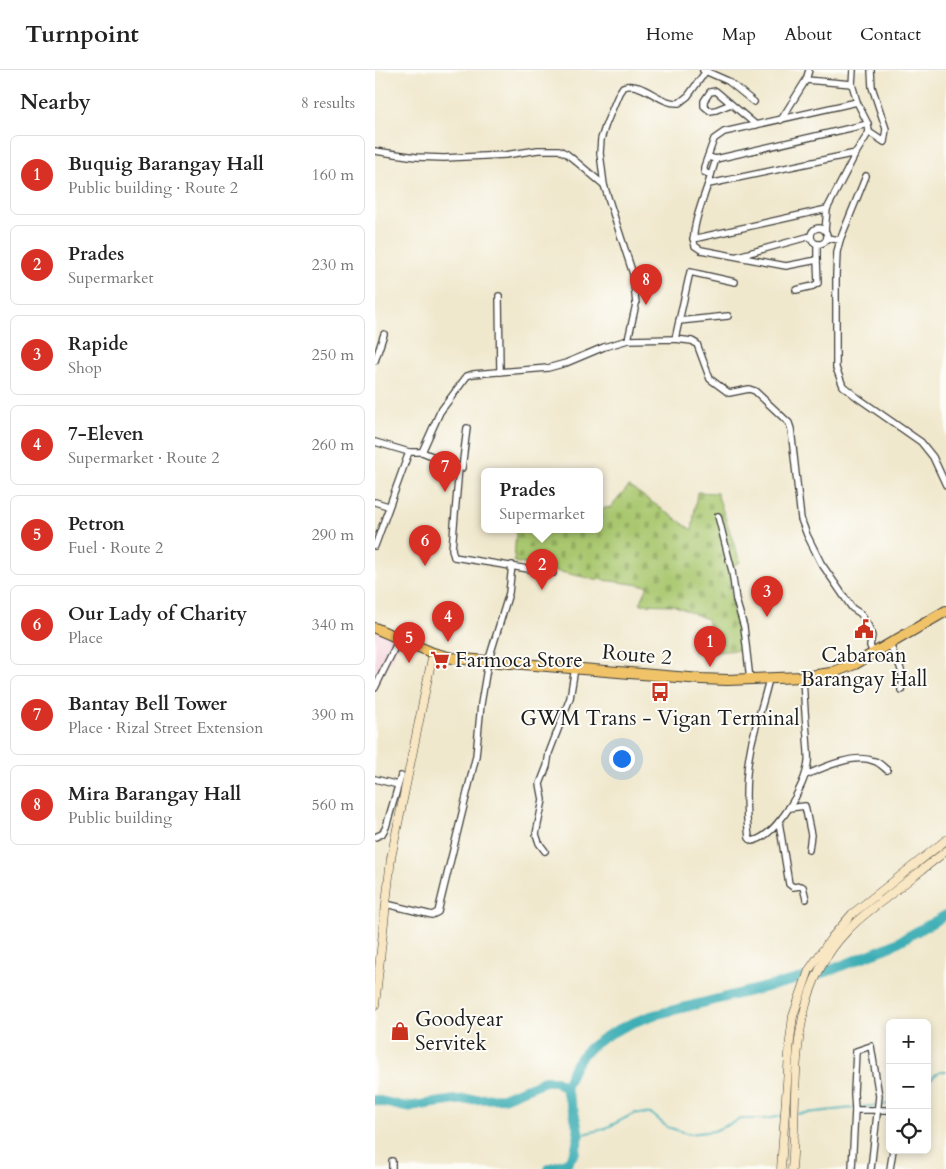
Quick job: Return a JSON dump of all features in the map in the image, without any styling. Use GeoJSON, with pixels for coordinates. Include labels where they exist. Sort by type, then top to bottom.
{"type":"FeatureCollection","features":[{"type":"Feature","properties":{"kind":"highway","name":"Route 2"},"geometry":{"type":"LineString","coordinates":[[375,628],[433,653],[452,658],[701,679],[750,680],[803,677],[842,670],[874,654],[946,611]]}},
{"type":"Feature","properties":{"kind":"main road"},"geometry":{"type":"LineString","coordinates":[[375,1005],[395,831],[433,653]]}},
{"type":"Feature","properties":{"kind":"main road"},"geometry":{"type":"LineString","coordinates":[[781,1169],[793,1016],[809,970],[832,937],[852,914],[946,840]]}},
{"type":"Feature","properties":{"kind":"main road"},"geometry":{"type":"LineString","coordinates":[[792,1169],[801,1019],[819,969],[847,930],[946,851]]}},
{"type":"Feature","properties":{"kind":"street"},"geometry":{"type":"LineString","coordinates":[[781,120],[806,80],[809,70]]}},
{"type":"Feature","properties":{"kind":"street"},"geometry":{"type":"LineString","coordinates":[[840,240],[826,234],[818,228],[814,230],[811,236],[813,242],[817,244],[823,243],[826,234],[827,209],[869,132],[868,124],[857,102],[852,84],[853,70]]}},
{"type":"Feature","properties":{"kind":"street"},"geometry":{"type":"LineString","coordinates":[[869,132],[884,142],[886,129],[872,87],[871,70]]}},
{"type":"Feature","properties":{"kind":"street"},"geometry":{"type":"LineString","coordinates":[[628,340],[636,304],[633,274],[605,185],[600,145],[606,124],[621,89],[630,85],[669,102],[679,103],[689,96],[705,71],[728,81],[753,102]]}},
{"type":"Feature","properties":{"kind":"street"},"geometry":{"type":"LineString","coordinates":[[806,80],[852,84]]}},
{"type":"Feature","properties":{"kind":"street"},"geometry":{"type":"LineString","coordinates":[[731,104],[716,110],[710,110],[704,106],[704,101],[710,92],[714,91],[731,104],[756,125]]}},
{"type":"Feature","properties":{"kind":"street"},"geometry":{"type":"LineString","coordinates":[[711,175],[704,172],[714,139],[719,134],[857,102]]}},
{"type":"Feature","properties":{"kind":"street"},"geometry":{"type":"LineString","coordinates":[[708,157],[716,159],[868,124]]}},
{"type":"Feature","properties":{"kind":"street"},"geometry":{"type":"LineString","coordinates":[[375,151],[415,157],[444,158],[559,150],[567,154],[605,185]]}},
{"type":"Feature","properties":{"kind":"street"},"geometry":{"type":"LineString","coordinates":[[709,184],[856,153]]}},
{"type":"Feature","properties":{"kind":"street"},"geometry":{"type":"LineString","coordinates":[[716,159],[693,239],[695,246],[697,248],[786,266],[817,260]]}},
{"type":"Feature","properties":{"kind":"street"},"geometry":{"type":"LineString","coordinates":[[866,176],[837,252],[836,368],[843,386],[921,442],[933,457],[946,484]]}},
{"type":"Feature","properties":{"kind":"street"},"geometry":{"type":"LineString","coordinates":[[693,239],[827,209]]}},
{"type":"Feature","properties":{"kind":"street"},"geometry":{"type":"LineString","coordinates":[[736,256],[811,236]]}},
{"type":"Feature","properties":{"kind":"street"},"geometry":{"type":"LineString","coordinates":[[796,290],[818,283],[817,244]]}},
{"type":"Feature","properties":{"kind":"street"},"geometry":{"type":"LineString","coordinates":[[675,339],[690,272],[735,282]]}},
{"type":"Feature","properties":{"kind":"street"},"geometry":{"type":"LineString","coordinates":[[499,296],[500,372]]}},
{"type":"Feature","properties":{"kind":"street"},"geometry":{"type":"LineString","coordinates":[[679,322],[728,316]]}},
{"type":"Feature","properties":{"kind":"street"},"geometry":{"type":"LineString","coordinates":[[375,361],[384,334]]}},
{"type":"Feature","properties":{"kind":"street"},"geometry":{"type":"LineString","coordinates":[[422,452],[440,412],[467,376],[548,368],[628,340],[675,339],[695,342],[710,379],[726,392],[733,394],[753,389],[789,423],[801,519],[807,535],[826,570],[852,608],[861,614],[869,627],[872,636],[870,646],[874,654]]}},
{"type":"Feature","properties":{"kind":"street"},"geometry":{"type":"LineString","coordinates":[[467,428],[463,467],[460,468],[452,549],[454,557],[553,572]]}},
{"type":"Feature","properties":{"kind":"street"},"geometry":{"type":"LineString","coordinates":[[375,442],[409,452],[422,452],[460,468]]}},
{"type":"Feature","properties":{"kind":"street"},"geometry":{"type":"LineString","coordinates":[[375,546],[409,452]]}},
{"type":"Feature","properties":{"kind":"street"},"geometry":{"type":"LineString","coordinates":[[375,502],[388,506]]}},
{"type":"Feature","properties":{"kind":"street"},"geometry":{"type":"LineString","coordinates":[[718,516],[732,571],[736,600],[744,627],[750,680]]}},
{"type":"Feature","properties":{"kind":"street"},"geometry":{"type":"LineString","coordinates":[[387,904],[432,915],[438,912],[476,756],[481,704],[488,662],[509,593],[513,565]]}},
{"type":"Feature","properties":{"kind":"street"},"geometry":{"type":"LineString","coordinates":[[375,688],[399,639]]}},
{"type":"Feature","properties":{"kind":"street"},"geometry":{"type":"LineString","coordinates":[[889,645],[902,672],[901,690]]}},
{"type":"Feature","properties":{"kind":"street"},"geometry":{"type":"LineString","coordinates":[[545,851],[539,843],[536,834],[543,800],[540,784],[569,698],[575,668]]}},
{"type":"Feature","properties":{"kind":"street"},"geometry":{"type":"LineString","coordinates":[[769,679],[751,746],[748,768],[747,821],[749,838],[752,841],[757,840],[779,822],[789,808],[806,775],[809,760],[803,677]]}},
{"type":"Feature","properties":{"kind":"street"},"geometry":{"type":"LineString","coordinates":[[806,775],[846,760],[867,759],[876,761],[887,770]]}},
{"type":"Feature","properties":{"kind":"street"},"geometry":{"type":"LineString","coordinates":[[375,837],[382,834],[386,827],[401,776]]}},
{"type":"Feature","properties":{"kind":"street"},"geometry":{"type":"LineString","coordinates":[[375,779],[398,785]]}},
{"type":"Feature","properties":{"kind":"street"},"geometry":{"type":"LineString","coordinates":[[789,808],[805,806],[811,835],[809,850]]}},
{"type":"Feature","properties":{"kind":"street"},"geometry":{"type":"LineString","coordinates":[[779,822],[789,884],[793,887],[803,887],[806,899]]}},
{"type":"Feature","properties":{"kind":"street"},"geometry":{"type":"LineString","coordinates":[[852,1169],[856,1051],[871,1046],[879,1088],[879,1108],[871,1169]]}},
{"type":"Feature","properties":{"kind":"street"},"geometry":{"type":"LineString","coordinates":[[855,1109],[886,1109]]}},
{"type":"Feature","properties":{"kind":"street"},"geometry":{"type":"LineString","coordinates":[[891,1169],[893,1154]]}},
{"type":"Feature","properties":{"kind":"street"},"geometry":{"type":"LineString","coordinates":[[392,1161],[392,1169]]}},
{"type":"Feature","properties":{"kind":"shaded area"},"geometry":{"type":"Polygon","coordinates":[[[375,629],[401,641],[375,689],[375,629]]]}},
{"type":"Feature","properties":{"kind":"green space"},"geometry":{"type":"Polygon","coordinates":[[[629,486],[692,530],[697,492],[717,493],[740,562],[730,568],[732,601],[740,650],[713,652],[707,619],[673,605],[640,604],[648,586],[588,578],[514,562],[516,533],[603,533],[603,508],[611,507],[629,486]]]}},
{"type":"Feature","properties":{"kind":"waterway"},"geometry":{"type":"LineString","coordinates":[[565,1088],[575,1065],[591,1046],[611,1033],[633,1023],[654,1015],[826,972],[891,946],[946,915]]}},
{"type":"Feature","properties":{"kind":"waterway"},"geometry":{"type":"LineString","coordinates":[[931,1079],[940,1071],[946,1071]]}},
{"type":"Feature","properties":{"kind":"waterway"},"geometry":{"type":"LineString","coordinates":[[375,1100],[406,1107],[456,1100],[503,1098],[545,1081],[556,1081],[565,1088],[574,1112],[579,1135],[575,1152],[568,1162],[549,1169]]}},
{"type":"Feature","properties":{"kind":"waterway"},"geometry":{"type":"LineString","coordinates":[[797,1114],[886,1104]]}},
{"type":"Feature","properties":{"kind":"waterway"},"geometry":{"type":"LineString","coordinates":[[579,1135],[604,1129],[635,1113],[652,1114],[667,1127],[690,1134],[714,1131],[741,1119],[765,1119],[783,1116]]}},
{"type":"Feature","properties":{"kind":"place","name":"Mira Barangay Hall"},"geometry":{"type":"Point","coordinates":[646,305]}},
{"type":"Feature","properties":{"kind":"place","name":"Bantay Bell Tower"},"geometry":{"type":"Point","coordinates":[445,492]}},
{"type":"Feature","properties":{"kind":"place","name":"Our Lady of Charity"},"geometry":{"type":"Point","coordinates":[425,566]}},
{"type":"Feature","properties":{"kind":"place","name":"Prades"},"geometry":{"type":"Point","coordinates":[542,590]}},
{"type":"Feature","properties":{"kind":"place","name":"Rapide"},"geometry":{"type":"Point","coordinates":[767,617]}},
{"type":"Feature","properties":{"kind":"place","name":"Cabaroan Barangay Hall"},"geometry":{"type":"Point","coordinates":[864,629]}},
{"type":"Feature","properties":{"kind":"place","name":"7-Eleven"},"geometry":{"type":"Point","coordinates":[448,642]}},
{"type":"Feature","properties":{"kind":"place","name":"Farmoca Store"},"geometry":{"type":"Point","coordinates":[440,660]}},
{"type":"Feature","properties":{"kind":"place","name":"Petron"},"geometry":{"type":"Point","coordinates":[409,663]}},
{"type":"Feature","properties":{"kind":"place","name":"Buquig Barangay Hall"},"geometry":{"type":"Point","coordinates":[710,667]}},
{"type":"Feature","properties":{"kind":"place","name":"GWM Trans - Vigan Terminal"},"geometry":{"type":"Point","coordinates":[660,692]}},
{"type":"Feature","properties":{"kind":"place","name":"Goodyear Servitek"},"geometry":{"type":"Point","coordinates":[400,1031]}}]}
